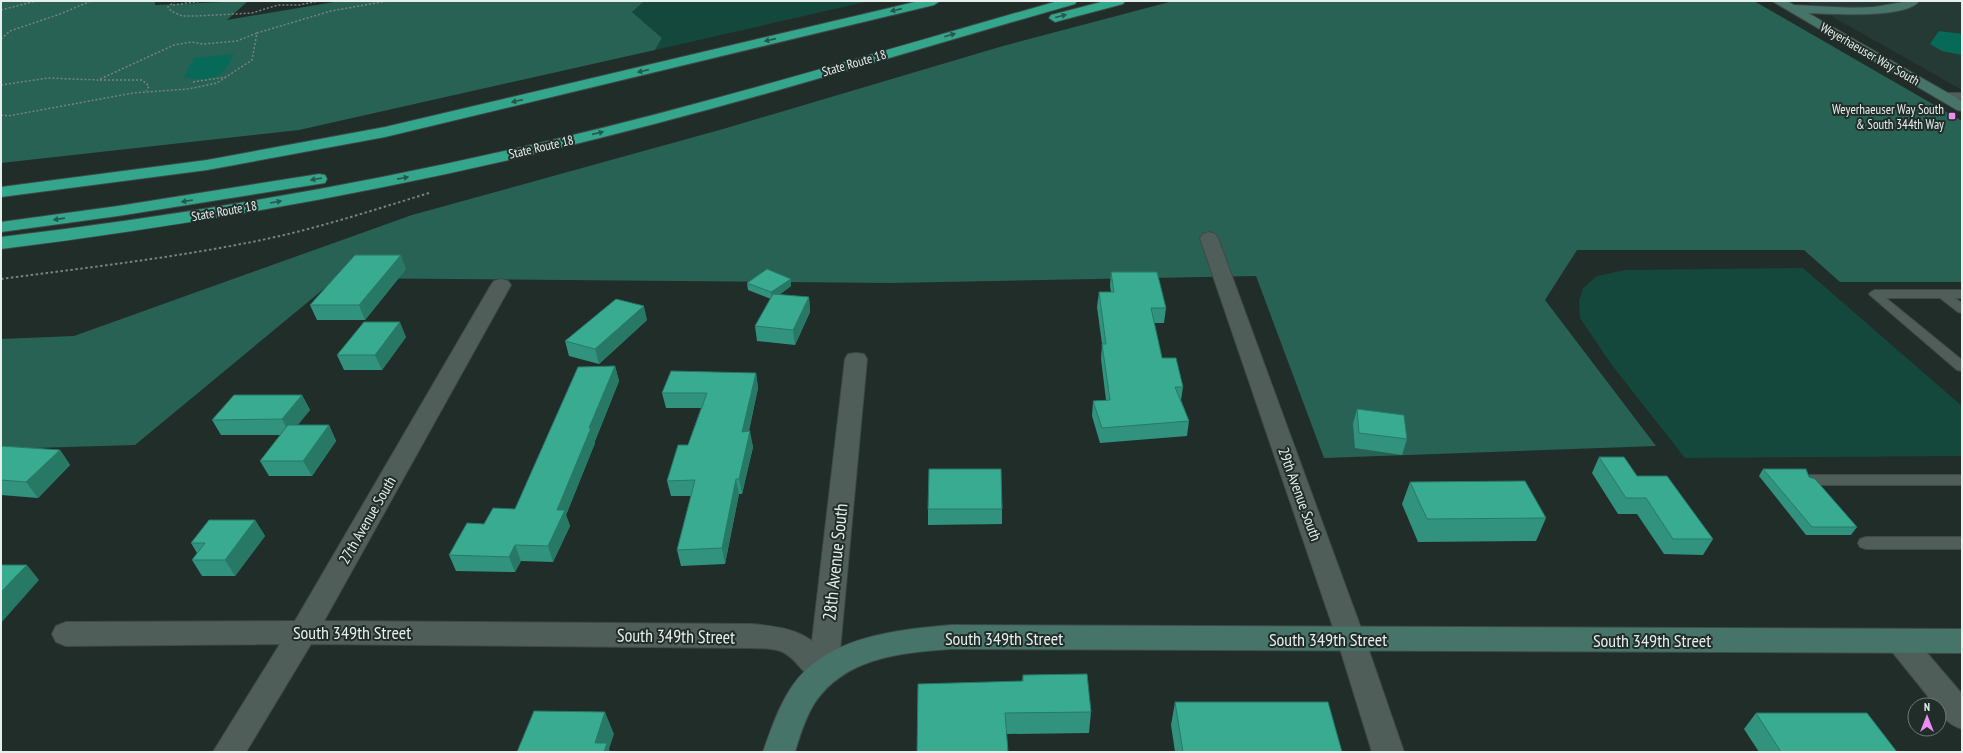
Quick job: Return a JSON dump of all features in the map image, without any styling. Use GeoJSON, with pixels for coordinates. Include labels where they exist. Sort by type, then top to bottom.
{"type":"FeatureCollection","features":[{"type":"Feature","properties":{"kind":"highway"},"geometry":{"type":"LineString","coordinates":[[1,191],[33,189],[207,165],[385,132],[934,1]]}},
{"type":"Feature","properties":{"kind":"highway","name":"State Route 18"},"geometry":{"type":"LineString","coordinates":[[531,135],[654,104],[1032,1]]}},
{"type":"Feature","properties":{"kind":"highway","name":"State Route 18"},"geometry":{"type":"LineString","coordinates":[[1,243],[223,211],[406,177],[480,161],[623,127],[738,97],[1071,1]]}},
{"type":"Feature","properties":{"kind":"highway"},"geometry":{"type":"LineString","coordinates":[[738,97],[898,59],[1119,1]]}},
{"type":"Feature","properties":{"kind":"highway","name":"State Route 18"},"geometry":{"type":"LineString","coordinates":[[1,227],[133,209],[333,176]]}},
{"type":"Feature","properties":{"kind":"highway"},"geometry":{"type":"LineString","coordinates":[[1,252],[72,241],[223,211]]}},
{"type":"Feature","properties":{"kind":"street","name":"Weyerhaeuser Way South"},"geometry":{"type":"LineString","coordinates":[[1778,1],[1962,107]]}},
{"type":"Feature","properties":{"kind":"street"},"geometry":{"type":"LineString","coordinates":[[1792,9],[1882,9],[1903,6],[1913,1]]}},
{"type":"Feature","properties":{"kind":"street","name":"29th Avenue South"},"geometry":{"type":"LineString","coordinates":[[1209,238],[1351,639],[1388,752]]}},
{"type":"Feature","properties":{"kind":"street","name":"27th Avenue South"},"geometry":{"type":"LineString","coordinates":[[229,752],[303,632],[501,285]]}},
{"type":"Feature","properties":{"kind":"street","name":"28th Avenue South"},"geometry":{"type":"LineString","coordinates":[[824,672],[856,359]]}},
{"type":"Feature","properties":{"kind":"street","name":"South 349th Street"},"geometry":{"type":"LineString","coordinates":[[66,634],[303,632],[757,637],[774,638],[794,643],[808,654],[824,672],[836,663],[868,648],[908,640],[951,637],[1962,641]]}},
{"type":"Feature","properties":{"kind":"street"},"geometry":{"type":"LineString","coordinates":[[1900,641],[1962,716]]}},
{"type":"Feature","properties":{"kind":"street"},"geometry":{"type":"LineString","coordinates":[[778,752],[794,711],[813,682],[824,672]]}},
{"type":"Feature","properties":{"kind":"lane"},"geometry":{"type":"LineString","coordinates":[[1944,96],[1962,96]]}},
{"type":"Feature","properties":{"kind":"lane"},"geometry":{"type":"LineString","coordinates":[[1962,294],[1875,294],[1962,367]]}},
{"type":"Feature","properties":{"kind":"lane"},"geometry":{"type":"LineString","coordinates":[[1943,294],[1962,309]]}},
{"type":"Feature","properties":{"kind":"lane"},"geometry":{"type":"LineString","coordinates":[[1810,480],[1962,480]]}},
{"type":"Feature","properties":{"kind":"lane"},"geometry":{"type":"LineString","coordinates":[[1866,543],[1962,543]]}},
{"type":"Feature","properties":{"kind":"path"},"geometry":{"type":"LineString","coordinates":[[1,10],[36,1]]}},
{"type":"Feature","properties":{"kind":"path"},"geometry":{"type":"LineString","coordinates":[[1,39],[10,31],[60,14],[91,1]]}},
{"type":"Feature","properties":{"kind":"path"},"geometry":{"type":"LineString","coordinates":[[173,5],[175,1]]}},
{"type":"Feature","properties":{"kind":"path"},"geometry":{"type":"LineString","coordinates":[[202,1],[173,5],[168,8],[182,16],[197,16],[252,13],[278,5],[299,5],[319,1]]}},
{"type":"Feature","properties":{"kind":"path"},"geometry":{"type":"LineString","coordinates":[[98,80],[174,45],[191,42],[203,44],[237,41],[257,33],[331,11],[386,1]]}},
{"type":"Feature","properties":{"kind":"path"},"geometry":{"type":"LineString","coordinates":[[1,115],[8,116],[133,93],[188,90],[217,83],[252,60],[257,33]]}},
{"type":"Feature","properties":{"kind":"path"},"geometry":{"type":"LineString","coordinates":[[193,82],[228,76]]}},
{"type":"Feature","properties":{"kind":"path"},"geometry":{"type":"LineString","coordinates":[[1,85],[48,78],[142,80],[149,86],[146,92]]}},
{"type":"Feature","properties":{"kind":"path"},"geometry":{"type":"LineString","coordinates":[[1,279],[162,258],[251,242],[331,223],[431,193]]}},
{"type":"Feature","properties":{"kind":"shaded area"},"geometry":{"type":"Polygon","coordinates":[[[1,1],[155,1],[155,5],[248,1],[227,20],[340,1],[647,1],[642,3],[632,12],[662,38],[655,50],[299,130],[1,163],[1,1]]]}},
{"type":"Feature","properties":{"kind":"shaded area"},"geometry":{"type":"Polygon","coordinates":[[[647,1],[870,1],[655,50],[662,38],[632,12],[642,3],[647,1]]]}},
{"type":"Feature","properties":{"kind":"shaded area"},"geometry":{"type":"Polygon","coordinates":[[[1173,1],[1754,1],[1962,121],[1962,282],[1840,282],[1804,250],[1577,250],[1545,300],[1656,446],[1324,458],[1256,276],[890,283],[337,278],[135,445],[1,449],[1,339],[74,336],[412,215],[723,129],[1003,46],[1173,1]]]}},
{"type":"Feature","properties":{"kind":"shaded area"},"geometry":{"type":"Polygon","coordinates":[[[1805,1],[1962,1],[1962,90],[1805,1]]]}},
{"type":"Feature","properties":{"kind":"shaded area"},"geometry":{"type":"Polygon","coordinates":[[[1939,31],[1962,34],[1962,55],[1942,51],[1930,44],[1939,31]]]}},
{"type":"Feature","properties":{"kind":"shaded area"},"geometry":{"type":"Polygon","coordinates":[[[234,54],[225,69],[216,77],[194,79],[184,77],[194,58],[234,54]]]}},
{"type":"Feature","properties":{"kind":"shaded area"},"geometry":{"type":"Polygon","coordinates":[[[1803,268],[1962,406],[1962,456],[1685,458],[1611,364],[1580,318],[1579,301],[1583,288],[1597,276],[1625,270],[1803,268]]]}},
{"type":"Feature","properties":{"kind":"building"},"geometry":{"type":"Polygon","coordinates":[[[355,255],[401,255],[359,305],[310,305],[355,255]]]}},
{"type":"Feature","properties":{"kind":"building"},"geometry":{"type":"Polygon","coordinates":[[[767,269],[791,279],[771,292],[747,283],[767,269]]]}},
{"type":"Feature","properties":{"kind":"building"},"geometry":{"type":"Polygon","coordinates":[[[1111,272],[1157,272],[1166,308],[1151,308],[1162,358],[1176,358],[1183,387],[1175,387],[1189,421],[1102,428],[1093,401],[1110,400],[1102,344],[1106,344],[1099,292],[1114,292],[1111,272]]]}},
{"type":"Feature","properties":{"kind":"building"},"geometry":{"type":"Polygon","coordinates":[[[773,294],[809,297],[793,330],[755,326],[773,294]]]}},
{"type":"Feature","properties":{"kind":"building"},"geometry":{"type":"Polygon","coordinates":[[[616,299],[644,306],[595,349],[565,341],[616,299]]]}},
{"type":"Feature","properties":{"kind":"building"},"geometry":{"type":"Polygon","coordinates":[[[364,322],[400,322],[375,355],[337,355],[364,322]]]}},
{"type":"Feature","properties":{"kind":"building"},"geometry":{"type":"Polygon","coordinates":[[[615,366],[557,510],[565,510],[548,546],[515,545],[509,557],[449,555],[467,523],[484,524],[493,508],[515,509],[578,367],[615,366]]]}},
{"type":"Feature","properties":{"kind":"building"},"geometry":{"type":"Polygon","coordinates":[[[671,371],[756,373],[742,432],[750,431],[739,479],[736,479],[722,548],[677,550],[695,480],[667,481],[678,445],[688,445],[707,393],[662,393],[671,371]]]}},
{"type":"Feature","properties":{"kind":"building"},"geometry":{"type":"Polygon","coordinates":[[[234,395],[302,395],[282,419],[212,420],[234,395]]]}},
{"type":"Feature","properties":{"kind":"building"},"geometry":{"type":"Polygon","coordinates":[[[1357,409],[1404,415],[1407,439],[1359,433],[1357,409]]]}},
{"type":"Feature","properties":{"kind":"building"},"geometry":{"type":"Polygon","coordinates":[[[288,425],[329,425],[303,461],[260,461],[288,425]]]}},
{"type":"Feature","properties":{"kind":"building"},"geometry":{"type":"Polygon","coordinates":[[[1,446],[60,450],[26,482],[1,480],[1,446]]]}},
{"type":"Feature","properties":{"kind":"building"},"geometry":{"type":"Polygon","coordinates":[[[1599,457],[1624,457],[1637,476],[1667,476],[1713,539],[1673,539],[1646,498],[1626,498],[1599,457]]]}},
{"type":"Feature","properties":{"kind":"building"},"geometry":{"type":"Polygon","coordinates":[[[929,469],[1001,469],[1002,509],[928,509],[929,469]]]}},
{"type":"Feature","properties":{"kind":"building"},"geometry":{"type":"Polygon","coordinates":[[[1763,469],[1806,469],[1809,477],[1815,479],[1857,527],[1812,527],[1763,469]]]}},
{"type":"Feature","properties":{"kind":"building"},"geometry":{"type":"Polygon","coordinates":[[[1525,481],[1546,518],[1427,519],[1410,482],[1525,481]]]}},
{"type":"Feature","properties":{"kind":"building"},"geometry":{"type":"Polygon","coordinates":[[[209,520],[255,520],[225,560],[192,560],[205,543],[191,543],[209,520]]]}},
{"type":"Feature","properties":{"kind":"building"},"geometry":{"type":"Polygon","coordinates":[[[1,565],[27,565],[1,592],[1,565]]]}},
{"type":"Feature","properties":{"kind":"building"},"geometry":{"type":"Polygon","coordinates":[[[1087,674],[1091,712],[1005,713],[1008,752],[917,752],[918,684],[1023,681],[1023,675],[1087,674]]]}},
{"type":"Feature","properties":{"kind":"building"},"geometry":{"type":"Polygon","coordinates":[[[1175,702],[1328,702],[1342,752],[1183,752],[1175,702]]]}},
{"type":"Feature","properties":{"kind":"building"},"geometry":{"type":"Polygon","coordinates":[[[534,711],[605,712],[595,743],[607,743],[604,752],[517,752],[534,711]]]}},
{"type":"Feature","properties":{"kind":"building"},"geometry":{"type":"Polygon","coordinates":[[[1756,713],[1867,713],[1897,752],[1781,752],[1756,713]]]}},
{"type":"Feature","properties":{"kind":"place","name":"Weyerhaeuser Way South & South 344th Way"},"geometry":{"type":"Point","coordinates":[1952,116]}}]}
